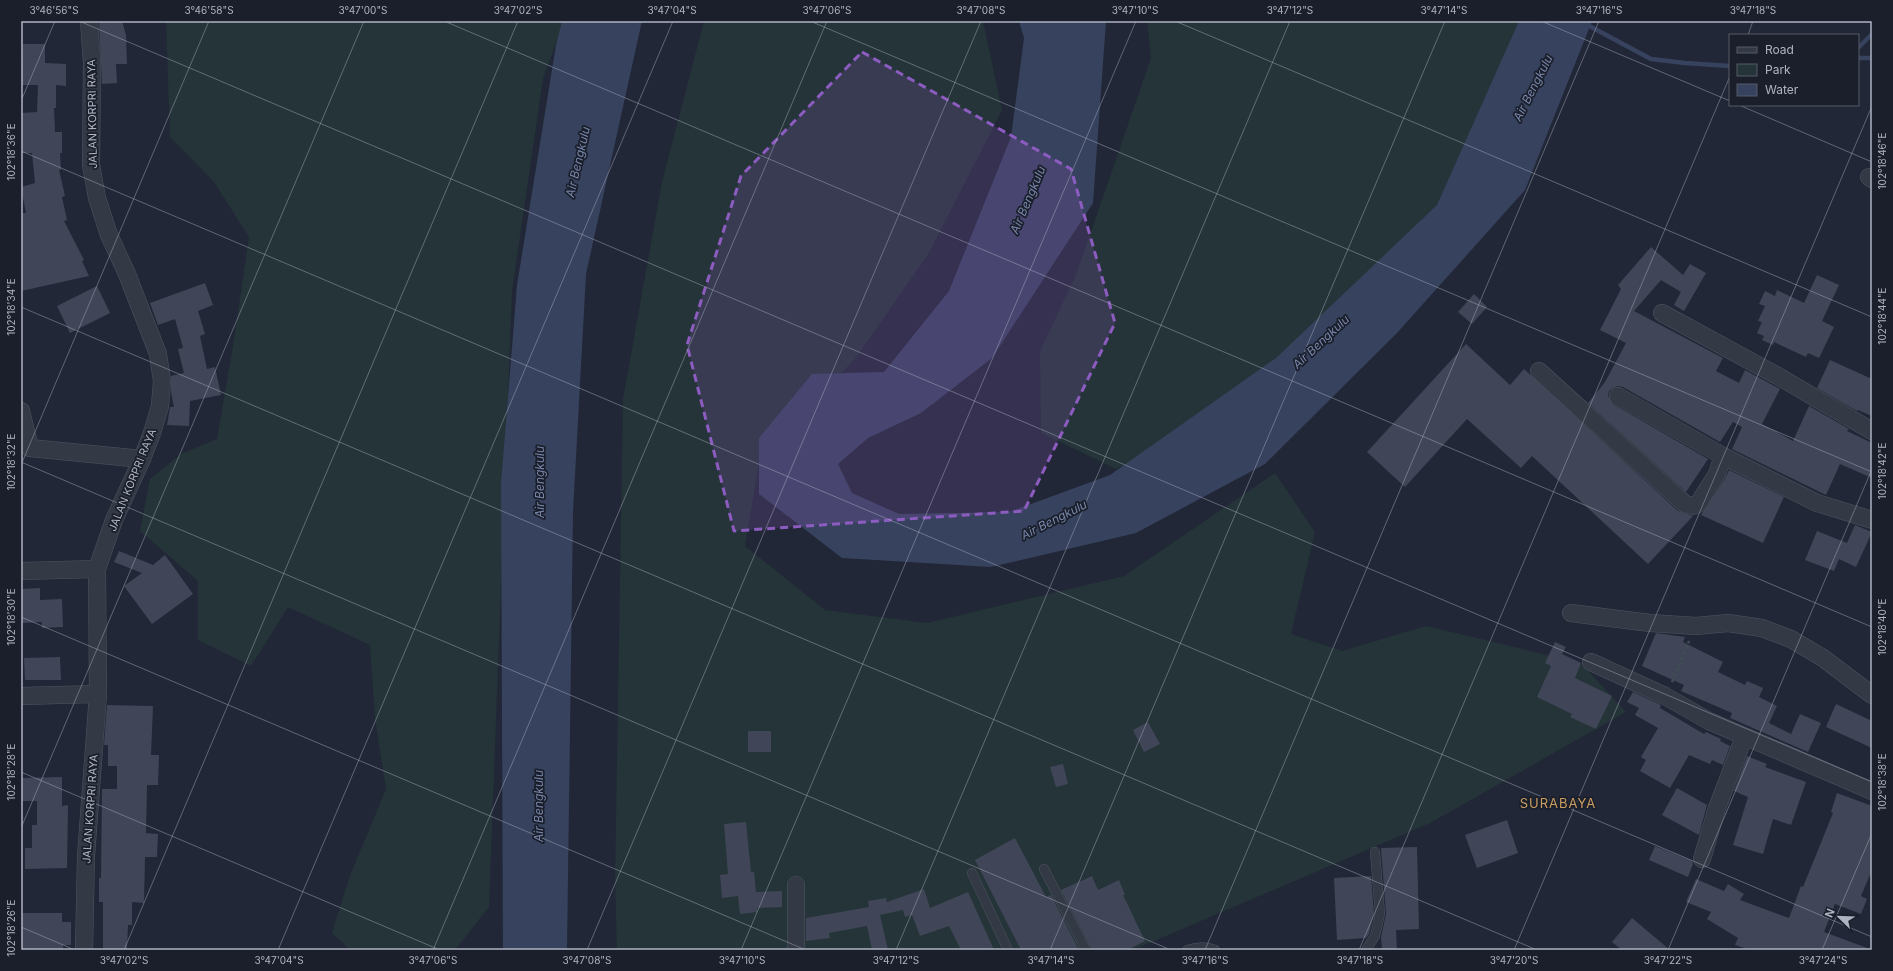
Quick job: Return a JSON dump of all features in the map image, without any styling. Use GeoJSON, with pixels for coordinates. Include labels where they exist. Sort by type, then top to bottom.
{"type":"FeatureCollection","features":[{"type":"Feature","properties":{"kind":"street","name":"JALAN KORPRI RAYA"},"geometry":{"type":"LineString","coordinates":[[84,950],[86,856],[98,694],[97,568],[114,520],[142,459],[160,406],[162,381],[158,354],[109,235],[96,198],[91,164],[92,63],[89,21]]}},
{"type":"Feature","properties":{"kind":"street"},"geometry":{"type":"LineString","coordinates":[[1662,314],[1776,376],[1872,431]]}},
{"type":"Feature","properties":{"kind":"street"},"geometry":{"type":"LineString","coordinates":[[1539,372],[1685,504],[1693,506],[1698,504],[1717,474],[1723,456]]}},
{"type":"Feature","properties":{"kind":"street"},"geometry":{"type":"LineString","coordinates":[[1618,396],[1723,456],[1817,503],[1872,520]]}},
{"type":"Feature","properties":{"kind":"street"},"geometry":{"type":"LineString","coordinates":[[21,411],[26,448],[142,459]]}},
{"type":"Feature","properties":{"kind":"street"},"geometry":{"type":"LineString","coordinates":[[21,571],[97,568]]}},
{"type":"Feature","properties":{"kind":"street"},"geometry":{"type":"LineString","coordinates":[[1571,613],[1650,623],[1696,626],[1728,623],[1762,628],[1791,639],[1822,658],[1872,695]]}},
{"type":"Feature","properties":{"kind":"street"},"geometry":{"type":"LineString","coordinates":[[1591,662],[1665,696],[1709,721],[1872,791]]}},
{"type":"Feature","properties":{"kind":"street"},"geometry":{"type":"LineString","coordinates":[[21,696],[98,694]]}},
{"type":"Feature","properties":{"kind":"street"},"geometry":{"type":"LineString","coordinates":[[1702,859],[1717,808],[1744,737]]}},
{"type":"Feature","properties":{"kind":"street"},"geometry":{"type":"LineString","coordinates":[[796,885],[796,950]]}},
{"type":"Feature","properties":{"kind":"lane"},"geometry":{"type":"LineString","coordinates":[[1366,950],[1375,936],[1380,914],[1375,852]]}},
{"type":"Feature","properties":{"kind":"lane"},"geometry":{"type":"LineString","coordinates":[[1044,869],[1086,950]]}},
{"type":"Feature","properties":{"kind":"lane"},"geometry":{"type":"LineString","coordinates":[[972,873],[1008,950]]}},
{"type":"Feature","properties":{"kind":"lane"},"geometry":{"type":"LineString","coordinates":[[1186,950],[1195,947],[1208,947],[1215,950]]}},
{"type":"Feature","properties":{"kind":"path"},"geometry":{"type":"LineString","coordinates":[[1665,696],[1696,626]]}},
{"type":"Feature","properties":{"kind":"highlighted area"},"geometry":{"type":"Polygon","coordinates":[[[862,52],[1071,169],[1115,323],[1024,511],[734,531],[687,345],[741,176],[862,52]]]}},
{"type":"Feature","properties":{"kind":"green space"},"geometry":{"type":"Polygon","coordinates":[[[166,21],[564,21],[543,79],[512,291],[489,907],[455,950],[350,950],[332,933],[349,878],[386,789],[375,718],[370,645],[288,607],[251,666],[198,640],[198,581],[140,531],[150,479],[181,454],[217,439],[233,346],[249,237],[214,182],[170,137],[166,21]]]}},
{"type":"Feature","properties":{"kind":"green space"},"geometry":{"type":"Polygon","coordinates":[[[704,21],[983,21],[1002,110],[929,253],[855,359],[760,457],[745,546],[825,610],[927,623],[1124,576],[1275,473],[1315,532],[1291,634],[1342,651],[1426,626],[1581,663],[1626,712],[1430,823],[1133,950],[617,950],[615,881],[623,399],[662,182],[704,21]]]}},
{"type":"Feature","properties":{"kind":"green space"},"geometry":{"type":"Polygon","coordinates":[[[1147,21],[1526,21],[1474,167],[1325,327],[1183,439],[1116,469],[1041,433],[1040,351],[1076,275],[1151,58],[1147,21]]]}},
{"type":"Feature","properties":{"kind":"water","name":"Air Bengkulu"},"geometry":{"type":"Polygon","coordinates":[[[562,21],[642,21],[586,274],[573,512],[567,950],[503,950],[501,484],[517,285],[556,45],[562,21]]]}},
{"type":"Feature","properties":{"kind":"water","name":"Air Bengkulu"},"geometry":{"type":"Polygon","coordinates":[[[1019,21],[1106,21],[1093,203],[992,358],[921,413],[868,438],[838,464],[852,493],[899,514],[1009,512],[1110,475],[1276,358],[1437,205],[1519,21],[1592,21],[1525,190],[1397,333],[1265,464],[1136,533],[991,567],[842,558],[759,494],[759,438],[812,374],[884,372],[949,291],[1011,137],[1024,38],[1019,21]]]}},
{"type":"Feature","properties":{"kind":"building"},"geometry":{"type":"Polygon","coordinates":[[[99,21],[122,21],[126,35],[127,64],[116,64],[117,83],[102,84],[99,21]]]}},
{"type":"Feature","properties":{"kind":"building"},"geometry":{"type":"Polygon","coordinates":[[[23,44],[45,44],[45,63],[66,64],[66,86],[56,85],[56,108],[54,108],[55,132],[62,132],[62,153],[60,153],[61,170],[59,170],[65,196],[62,197],[67,220],[64,221],[84,260],[82,261],[89,276],[21,291],[21,213],[26,213],[21,187],[35,183],[32,153],[21,153],[22,113],[37,112],[38,85],[21,85],[23,44]]]}},
{"type":"Feature","properties":{"kind":"building"},"geometry":{"type":"Polygon","coordinates":[[[1651,247],[1683,275],[1690,264],[1706,273],[1684,311],[1674,305],[1681,292],[1661,280],[1634,311],[1723,358],[1716,371],[1739,383],[1745,370],[1780,389],[1762,424],[1793,441],[1809,406],[1849,429],[1847,431],[1872,443],[1872,478],[1840,464],[1826,495],[1732,449],[1742,427],[1733,422],[1720,442],[1623,387],[1618,386],[1613,388],[1609,391],[1608,396],[1613,404],[1708,459],[1686,492],[1588,403],[1605,382],[1626,343],[1600,330],[1621,289],[1618,285],[1651,247]]]}},
{"type":"Feature","properties":{"kind":"building"},"geometry":{"type":"Polygon","coordinates":[[[1817,275],[1839,285],[1822,321],[1834,327],[1819,358],[1808,353],[1806,357],[1774,342],[1773,345],[1762,340],[1764,336],[1757,333],[1762,322],[1758,321],[1765,306],[1759,304],[1765,291],[1775,296],[1777,290],[1804,303],[1817,275]]]}},
{"type":"Feature","properties":{"kind":"building"},"geometry":{"type":"Polygon","coordinates":[[[205,283],[213,305],[198,311],[205,334],[200,336],[207,369],[215,367],[221,395],[190,401],[189,426],[167,425],[170,407],[174,407],[171,392],[171,376],[184,373],[178,349],[183,348],[175,319],[158,325],[150,303],[205,283]]]}},
{"type":"Feature","properties":{"kind":"building"},"geometry":{"type":"Polygon","coordinates":[[[97,286],[110,313],[70,333],[57,306],[97,286]]]}},
{"type":"Feature","properties":{"kind":"building"},"geometry":{"type":"Polygon","coordinates":[[[1474,294],[1487,307],[1472,324],[1458,312],[1474,294]]]}},
{"type":"Feature","properties":{"kind":"building"},"geometry":{"type":"Polygon","coordinates":[[[1466,344],[1510,385],[1524,369],[1678,511],[1693,516],[1648,564],[1532,456],[1521,468],[1467,419],[1405,487],[1367,452],[1466,344]]]}},
{"type":"Feature","properties":{"kind":"building"},"geometry":{"type":"Polygon","coordinates":[[[1830,360],[1872,379],[1872,416],[1858,410],[1857,411],[1817,388],[1830,360]]]}},
{"type":"Feature","properties":{"kind":"building"},"geometry":{"type":"Polygon","coordinates":[[[1729,470],[1784,497],[1763,543],[1701,515],[1725,479],[1729,470]]]}},
{"type":"Feature","properties":{"kind":"building"},"geometry":{"type":"Polygon","coordinates":[[[1855,525],[1872,532],[1856,567],[1839,559],[1834,571],[1805,560],[1817,531],[1847,543],[1855,525]]]}},
{"type":"Feature","properties":{"kind":"building"},"geometry":{"type":"Polygon","coordinates":[[[119,551],[153,565],[165,555],[193,594],[152,624],[124,586],[142,573],[114,562],[119,551]]]}},
{"type":"Feature","properties":{"kind":"building"},"geometry":{"type":"Polygon","coordinates":[[[40,588],[40,600],[62,599],[63,627],[42,628],[42,622],[21,623],[21,589],[40,588]]]}},
{"type":"Feature","properties":{"kind":"building"},"geometry":{"type":"Polygon","coordinates":[[[1656,633],[1685,637],[1683,642],[1723,662],[1718,672],[1745,685],[1747,681],[1763,688],[1759,697],[1777,706],[1769,723],[1791,734],[1800,714],[1821,723],[1808,752],[1730,718],[1732,713],[1681,691],[1684,685],[1642,666],[1656,633]]]}},
{"type":"Feature","properties":{"kind":"building"},"geometry":{"type":"Polygon","coordinates":[[[1555,642],[1566,647],[1562,654],[1581,663],[1575,678],[1612,696],[1596,729],[1570,717],[1572,714],[1537,697],[1551,666],[1545,663],[1555,642]]]}},
{"type":"Feature","properties":{"kind":"building"},"geometry":{"type":"Polygon","coordinates":[[[60,657],[61,680],[25,680],[24,658],[60,657]]]}},
{"type":"Feature","properties":{"kind":"building"},"geometry":{"type":"Polygon","coordinates":[[[1633,692],[1661,705],[1660,708],[1704,734],[1706,732],[1721,739],[1720,741],[1730,746],[1723,765],[1712,760],[1710,764],[1689,755],[1670,788],[1640,771],[1646,760],[1641,757],[1658,728],[1635,715],[1639,708],[1627,702],[1633,692]]]}},
{"type":"Feature","properties":{"kind":"building"},"geometry":{"type":"Polygon","coordinates":[[[1836,704],[1872,721],[1872,748],[1826,727],[1836,704]]]}},
{"type":"Feature","properties":{"kind":"building"},"geometry":{"type":"Polygon","coordinates":[[[107,705],[153,706],[151,755],[159,755],[158,785],[147,785],[146,833],[158,834],[157,857],[145,857],[144,903],[132,902],[132,925],[128,925],[127,950],[103,950],[103,902],[99,902],[99,878],[101,878],[102,789],[117,789],[117,766],[108,766],[108,745],[104,745],[107,705]]]}},
{"type":"Feature","properties":{"kind":"building"},"geometry":{"type":"Polygon","coordinates":[[[1148,722],[1160,744],[1144,752],[1133,730],[1148,722]]]}},
{"type":"Feature","properties":{"kind":"building"},"geometry":{"type":"Polygon","coordinates":[[[748,731],[771,731],[771,752],[748,752],[748,731]]]}},
{"type":"Feature","properties":{"kind":"building"},"geometry":{"type":"Polygon","coordinates":[[[1747,756],[1767,764],[1765,767],[1806,782],[1791,825],[1773,819],[1763,854],[1733,845],[1748,797],[1734,791],[1747,756]]]}},
{"type":"Feature","properties":{"kind":"building"},"geometry":{"type":"Polygon","coordinates":[[[1063,764],[1068,784],[1056,787],[1050,767],[1063,764]]]}},
{"type":"Feature","properties":{"kind":"building"},"geometry":{"type":"Polygon","coordinates":[[[62,777],[62,806],[68,805],[67,868],[25,869],[25,848],[32,848],[32,825],[37,825],[37,801],[22,801],[22,778],[62,777]]]}},
{"type":"Feature","properties":{"kind":"building"},"geometry":{"type":"Polygon","coordinates":[[[1677,788],[1707,805],[1699,835],[1662,815],[1677,788]]]}},
{"type":"Feature","properties":{"kind":"building"},"geometry":{"type":"Polygon","coordinates":[[[1837,793],[1872,806],[1872,870],[1861,896],[1867,899],[1861,914],[1835,904],[1824,932],[1870,950],[1750,950],[1735,945],[1738,938],[1707,919],[1711,912],[1686,902],[1696,879],[1724,891],[1728,884],[1744,894],[1740,900],[1789,918],[1801,886],[1803,887],[1833,813],[1831,812],[1837,793]]]}},
{"type":"Feature","properties":{"kind":"building"},"geometry":{"type":"Polygon","coordinates":[[[1507,820],[1518,853],[1477,868],[1465,835],[1507,820]]]}},
{"type":"Feature","properties":{"kind":"building"},"geometry":{"type":"Polygon","coordinates":[[[746,822],[751,872],[754,872],[756,892],[782,891],[782,907],[757,908],[757,912],[740,914],[738,896],[722,898],[720,875],[728,874],[724,824],[746,822]]]}},
{"type":"Feature","properties":{"kind":"building"},"geometry":{"type":"Polygon","coordinates":[[[1015,838],[1046,897],[1051,895],[1079,950],[1021,950],[975,860],[1015,838]]]}},
{"type":"Feature","properties":{"kind":"building"},"geometry":{"type":"Polygon","coordinates":[[[1655,846],[1692,861],[1693,864],[1688,877],[1649,860],[1655,846]]]}},
{"type":"Feature","properties":{"kind":"building"},"geometry":{"type":"Polygon","coordinates":[[[1417,847],[1419,929],[1396,930],[1397,950],[1382,950],[1381,937],[1386,914],[1381,848],[1417,847]]]}},
{"type":"Feature","properties":{"kind":"building"},"geometry":{"type":"Polygon","coordinates":[[[1092,876],[1098,890],[1119,880],[1125,895],[1123,895],[1145,941],[1127,950],[1092,950],[1061,890],[1092,876]]]}},
{"type":"Feature","properties":{"kind":"building"},"geometry":{"type":"Polygon","coordinates":[[[1371,876],[1374,914],[1369,934],[1366,938],[1337,940],[1334,878],[1371,876]]]}},
{"type":"Feature","properties":{"kind":"building"},"geometry":{"type":"Polygon","coordinates":[[[924,889],[930,908],[968,892],[994,950],[961,950],[949,926],[920,936],[912,915],[905,917],[903,910],[880,915],[888,950],[872,950],[867,926],[829,933],[830,938],[806,941],[806,918],[869,907],[868,901],[886,898],[887,902],[924,889]]]}},
{"type":"Feature","properties":{"kind":"building"},"geometry":{"type":"Polygon","coordinates":[[[21,913],[62,913],[62,922],[71,922],[71,945],[63,945],[63,950],[21,950],[21,913]]]}},
{"type":"Feature","properties":{"kind":"building"},"geometry":{"type":"Polygon","coordinates":[[[1632,918],[1670,950],[1622,950],[1612,942],[1632,918]]]}},
{"type":"Feature","properties":{"kind":"waterway"},"geometry":{"type":"LineString","coordinates":[[1580,21],[1651,59],[1729,66]]}},
{"type":"Feature","properties":{"kind":"waterway"},"geometry":{"type":"LineString","coordinates":[[1859,47],[1872,34]]}},
{"type":"Feature","properties":{"kind":"waterway"},"geometry":{"type":"LineString","coordinates":[[1859,58],[1872,58]]}},
{"type":"Feature","properties":{"kind":"district","name":"SURABAYA"},"geometry":{"type":"Point","coordinates":[1558,803]}}]}
